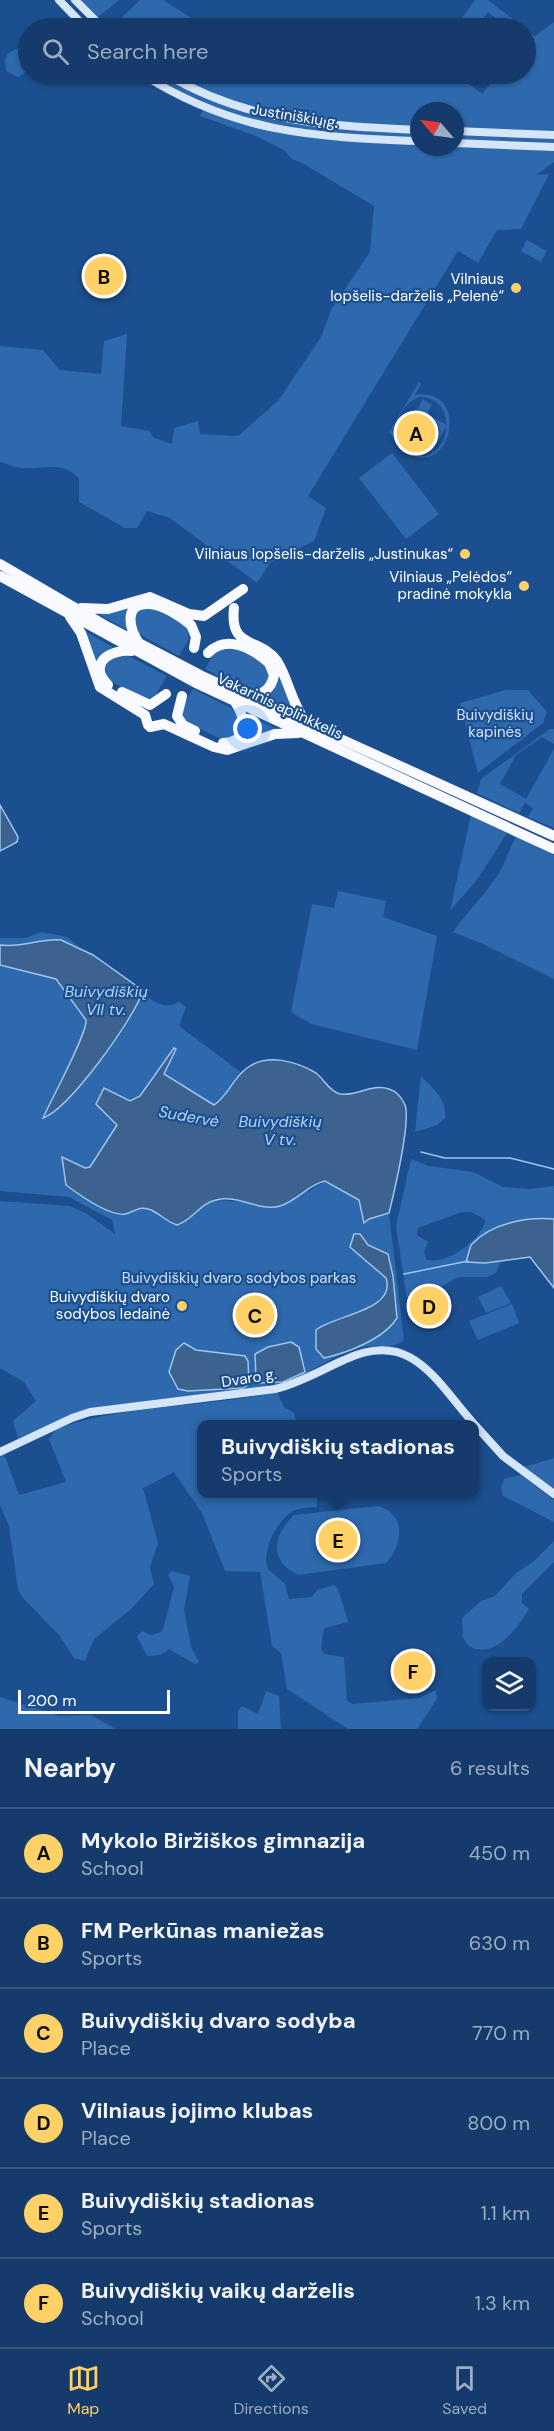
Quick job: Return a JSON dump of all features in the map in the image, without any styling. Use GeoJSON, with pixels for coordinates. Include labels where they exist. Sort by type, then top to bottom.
{"type":"FeatureCollection","features":[{"type":"Feature","properties":{"kind":"highway","name":"Vakarinis aplinkkelis"},"geometry":{"type":"LineString","coordinates":[[0,564],[70,610]]}},
{"type":"Feature","properties":{"kind":"highway","name":"Vakarinis aplinkkelis"},"geometry":{"type":"LineString","coordinates":[[0,576],[70,610],[237,698],[554,849]]}},
{"type":"Feature","properties":{"kind":"highway"},"geometry":{"type":"LineString","coordinates":[[234,608],[233,621],[237,632],[245,641],[275,659],[307,730],[274,734],[226,750],[214,747],[164,724],[149,726],[145,715],[100,687],[81,633],[70,610],[101,610],[150,597],[189,614],[204,616],[243,589]]}},
{"type":"Feature","properties":{"kind":"highway"},"geometry":{"type":"LineString","coordinates":[[166,694],[156,703],[146,704],[105,682],[101,669],[104,658],[114,651],[137,647],[130,628],[130,617],[141,605],[150,604],[191,625],[196,637],[194,648]]}},
{"type":"Feature","properties":{"kind":"highway"},"geometry":{"type":"LineString","coordinates":[[182,696],[177,713],[180,722],[222,743],[235,740],[244,729],[244,717],[237,698],[254,695],[268,689],[274,675],[269,663],[228,642],[216,645],[208,652]]}},
{"type":"Feature","properties":{"kind":"highway","name":"Vakarinis aplinkkelis"},"geometry":{"type":"LineString","coordinates":[[307,730],[554,836]]}},
{"type":"Feature","properties":{"kind":"main road"},"geometry":{"type":"LineString","coordinates":[[59,0],[76,18]]}},
{"type":"Feature","properties":{"kind":"main road"},"geometry":{"type":"LineString","coordinates":[[75,0],[93,18]]}},
{"type":"Feature","properties":{"kind":"main road","name":"Justiniškių g."},"geometry":{"type":"LineString","coordinates":[[161,84],[200,105],[254,125],[335,137],[410,141]]}},
{"type":"Feature","properties":{"kind":"main road","name":"Justiniškių g."},"geometry":{"type":"LineString","coordinates":[[186,84],[216,99],[277,118],[349,127],[410,130]]}},
{"type":"Feature","properties":{"kind":"main road"},"geometry":{"type":"LineString","coordinates":[[464,131],[554,135]]}},
{"type":"Feature","properties":{"kind":"main road"},"geometry":{"type":"LineString","coordinates":[[464,143],[554,147]]}},
{"type":"Feature","properties":{"kind":"main road","name":"Dvaro g."},"geometry":{"type":"LineString","coordinates":[[0,1452],[81,1414],[275,1389],[299,1382],[359,1354],[377,1350],[395,1351],[411,1356],[469,1420]]}},
{"type":"Feature","properties":{"kind":"main road","name":"Dvaro g."},"geometry":{"type":"LineString","coordinates":[[479,1430],[503,1456],[554,1494]]}},
{"type":"Feature","properties":{"kind":"green space"},"geometry":{"type":"Polygon","coordinates":[[[79,0],[119,0],[98,17],[79,0]]]}},
{"type":"Feature","properties":{"kind":"green space"},"geometry":{"type":"Polygon","coordinates":[[[140,0],[163,0],[191,18],[121,18],[140,0]]]}},
{"type":"Feature","properties":{"kind":"green space"},"geometry":{"type":"Polygon","coordinates":[[[475,0],[488,0],[511,18],[496,18],[488,12],[484,18],[462,18],[475,0]]]}},
{"type":"Feature","properties":{"kind":"green space"},"geometry":{"type":"Polygon","coordinates":[[[554,22],[554,132],[464,128],[464,102],[410,102],[410,126],[300,118],[230,102],[192,84],[469,84],[482,94],[490,84],[536,84],[536,35],[554,22]]]}},
{"type":"Feature","properties":{"kind":"green space"},"geometry":{"type":"Polygon","coordinates":[[[18,48],[18,77],[6,71],[5,61],[8,53],[18,48]]]}},
{"type":"Feature","properties":{"kind":"green space"},"geometry":{"type":"Polygon","coordinates":[[[167,84],[178,84],[203,97],[280,122],[410,131],[410,138],[361,136],[269,125],[200,102],[167,84]]]}},
{"type":"Feature","properties":{"kind":"green space"},"geometry":{"type":"Polygon","coordinates":[[[203,110],[254,127],[279,132],[329,140],[410,145],[410,156],[464,156],[464,147],[554,151],[554,162],[536,175],[549,174],[521,229],[497,230],[478,263],[458,251],[308,496],[326,508],[314,541],[270,563],[257,583],[170,518],[147,511],[137,528],[125,528],[79,502],[79,478],[66,469],[21,468],[0,462],[0,346],[43,350],[60,370],[101,374],[104,341],[127,334],[121,426],[149,431],[154,438],[172,444],[174,428],[198,421],[200,434],[238,436],[278,401],[321,337],[332,308],[370,252],[374,206],[292,159],[284,150],[256,136],[200,116],[203,110]]]}},
{"type":"Feature","properties":{"kind":"green space"},"geometry":{"type":"Polygon","coordinates":[[[464,134],[554,138],[554,144],[464,140],[464,134]]]}},
{"type":"Feature","properties":{"kind":"green space"},"geometry":{"type":"Polygon","coordinates":[[[527,240],[547,251],[541,262],[521,251],[527,240]]]}},
{"type":"Feature","properties":{"kind":"green space"},"geometry":{"type":"Polygon","coordinates":[[[89,266],[120,269],[118,286],[88,283],[89,266]]]}},
{"type":"Feature","properties":{"kind":"green space"},"geometry":{"type":"Polygon","coordinates":[[[419,382],[421,384],[415,395],[433,396],[445,405],[449,419],[448,434],[442,447],[431,456],[417,457],[399,447],[389,432],[419,382]],[[420,397],[411,401],[399,418],[397,438],[402,447],[411,453],[425,456],[435,451],[445,434],[445,414],[440,405],[431,399],[420,397]]]}},
{"type":"Feature","properties":{"kind":"green space"},"geometry":{"type":"Polygon","coordinates":[[[423,399],[432,405],[422,423],[413,418],[423,399]]]}},
{"type":"Feature","properties":{"kind":"green space"},"geometry":{"type":"Polygon","coordinates":[[[434,418],[447,425],[432,452],[419,444],[434,418]]]}},
{"type":"Feature","properties":{"kind":"green space"},"geometry":{"type":"Polygon","coordinates":[[[410,422],[420,427],[409,445],[400,440],[410,422]]]}},
{"type":"Feature","properties":{"kind":"green space"},"geometry":{"type":"Polygon","coordinates":[[[392,453],[439,514],[406,539],[359,478],[392,453]]]}},
{"type":"Feature","properties":{"kind":"green space"},"geometry":{"type":"Polygon","coordinates":[[[141,602],[126,619],[127,630],[98,614],[141,602]]]}},
{"type":"Feature","properties":{"kind":"green space"},"geometry":{"type":"Polygon","coordinates":[[[151,607],[186,624],[189,639],[179,656],[135,632],[135,615],[141,609],[151,607]]]}},
{"type":"Feature","properties":{"kind":"green space"},"geometry":{"type":"Polygon","coordinates":[[[83,630],[113,647],[105,651],[98,666],[83,630]]]}},
{"type":"Feature","properties":{"kind":"green space"},"geometry":{"type":"Polygon","coordinates":[[[229,646],[265,662],[270,670],[266,687],[247,691],[205,669],[214,653],[229,646]]]}},
{"type":"Feature","properties":{"kind":"green space"},"geometry":{"type":"Polygon","coordinates":[[[126,655],[167,676],[156,694],[147,701],[108,680],[104,668],[109,658],[126,655]]]}},
{"type":"Feature","properties":{"kind":"green space"},"geometry":{"type":"Polygon","coordinates":[[[277,671],[293,712],[261,697],[277,671]]]}},
{"type":"Feature","properties":{"kind":"green space"},"geometry":{"type":"Polygon","coordinates":[[[193,689],[235,710],[240,717],[236,735],[223,740],[183,721],[182,708],[193,689]]]}},
{"type":"Feature","properties":{"kind":"green space","name":"Buivydiškių kapinės"},"geometry":{"type":"Polygon","coordinates":[[[506,690],[528,690],[547,712],[543,723],[478,773],[460,703],[506,690]]]}},
{"type":"Feature","properties":{"kind":"green space"},"geometry":{"type":"Polygon","coordinates":[[[246,715],[279,730],[236,743],[248,729],[246,715]]]}},
{"type":"Feature","properties":{"kind":"green space"},"geometry":{"type":"Polygon","coordinates":[[[550,729],[554,729],[554,744],[542,737],[516,755],[500,784],[526,799],[554,749],[554,828],[528,817],[533,808],[525,803],[519,813],[477,793],[481,779],[550,729]]]}},
{"type":"Feature","properties":{"kind":"green space"},"geometry":{"type":"Polygon","coordinates":[[[471,815],[508,832],[476,881],[450,911],[471,815]]]}},
{"type":"Feature","properties":{"kind":"green space"},"geometry":{"type":"Polygon","coordinates":[[[516,837],[554,855],[554,979],[453,932],[495,879],[516,837]]]}},
{"type":"Feature","properties":{"kind":"green space"},"geometry":{"type":"Polygon","coordinates":[[[338,891],[386,901],[383,917],[437,936],[417,1050],[311,1024],[291,1012],[312,904],[334,908],[338,891]]]}},
{"type":"Feature","properties":{"kind":"green space"},"geometry":{"type":"Polygon","coordinates":[[[42,932],[67,937],[80,947],[58,942],[0,945],[0,938],[25,938],[42,932]]]}},
{"type":"Feature","properties":{"kind":"green space","name":"Buivydiškių dvaro sodybos parkas"},"geometry":{"type":"Polygon","coordinates":[[[0,965],[56,979],[86,1020],[85,1033],[54,1094],[46,1118],[73,1093],[101,1060],[126,1026],[142,993],[164,1005],[179,1002],[186,1007],[179,1026],[242,1073],[224,1097],[214,1105],[164,1074],[176,1050],[174,1048],[140,1096],[130,1101],[97,1104],[118,1124],[90,1167],[85,1168],[62,1157],[84,1198],[121,1214],[143,1208],[155,1212],[206,1204],[216,1200],[246,1202],[307,1192],[325,1181],[359,1200],[363,1220],[389,1213],[404,1340],[394,1345],[364,1347],[348,1351],[282,1384],[90,1408],[18,1438],[13,1421],[36,1401],[24,1382],[0,1368],[0,1201],[70,1206],[87,1214],[115,1234],[112,1220],[69,1197],[0,1191],[0,965]],[[291,1342],[268,1347],[255,1354],[256,1380],[259,1383],[283,1382],[305,1372],[297,1345],[291,1342]],[[191,1347],[176,1350],[172,1361],[171,1378],[182,1390],[204,1351],[191,1347]]]}},
{"type":"Feature","properties":{"kind":"green space"},"geometry":{"type":"Polygon","coordinates":[[[421,1076],[444,1105],[445,1118],[437,1125],[415,1132],[421,1076]]]}},
{"type":"Feature","properties":{"kind":"green space"},"geometry":{"type":"Polygon","coordinates":[[[411,1159],[429,1166],[473,1172],[503,1187],[529,1189],[554,1186],[554,1219],[534,1219],[514,1223],[476,1239],[485,1263],[501,1260],[496,1273],[487,1277],[458,1277],[408,1306],[396,1226],[411,1159]],[[462,1212],[418,1228],[417,1235],[428,1242],[424,1252],[427,1260],[444,1259],[453,1255],[476,1237],[485,1223],[484,1219],[471,1212],[462,1212]]]}},
{"type":"Feature","properties":{"kind":"green space"},"geometry":{"type":"Polygon","coordinates":[[[501,1286],[511,1303],[486,1313],[478,1297],[501,1286]]]}},
{"type":"Feature","properties":{"kind":"green space"},"geometry":{"type":"Polygon","coordinates":[[[512,1304],[519,1323],[478,1340],[469,1321],[512,1304]]]}},
{"type":"Feature","properties":{"kind":"green space"},"geometry":{"type":"Polygon","coordinates":[[[277,1392],[284,1407],[294,1413],[296,1420],[197,1420],[197,1498],[317,1498],[317,1507],[293,1511],[281,1521],[269,1545],[266,1562],[268,1569],[285,1584],[289,1599],[312,1597],[317,1590],[334,1585],[338,1589],[348,1622],[324,1628],[321,1649],[324,1654],[344,1657],[347,1701],[353,1704],[419,1698],[436,1690],[437,1699],[417,1729],[348,1729],[287,1689],[281,1653],[272,1646],[260,1572],[225,1571],[202,1513],[174,1472],[143,1488],[158,1543],[150,1567],[154,1584],[131,1609],[94,1639],[85,1661],[74,1658],[59,1635],[18,1590],[9,1526],[0,1505],[0,1457],[3,1455],[6,1459],[19,1495],[66,1482],[49,1439],[56,1429],[110,1415],[277,1392]]]}},
{"type":"Feature","properties":{"kind":"green space"},"geometry":{"type":"Polygon","coordinates":[[[554,1458],[554,1490],[524,1467],[554,1458]]]}},
{"type":"Feature","properties":{"kind":"green space"},"geometry":{"type":"Polygon","coordinates":[[[521,1475],[554,1500],[554,1522],[503,1496],[501,1488],[504,1479],[521,1475]]]}},
{"type":"Feature","properties":{"kind":"green space"},"geometry":{"type":"Polygon","coordinates":[[[378,1506],[387,1510],[398,1523],[399,1539],[386,1563],[298,1575],[282,1563],[278,1555],[278,1539],[294,1515],[378,1506]]]}},
{"type":"Feature","properties":{"kind":"green space"},"geometry":{"type":"Polygon","coordinates":[[[554,1541],[554,1562],[522,1594],[522,1603],[529,1609],[518,1625],[497,1645],[488,1649],[470,1647],[463,1638],[462,1618],[481,1601],[495,1596],[516,1573],[533,1562],[554,1541]]]}},
{"type":"Feature","properties":{"kind":"green space"},"geometry":{"type":"Polygon","coordinates":[[[171,1571],[190,1576],[184,1609],[191,1647],[199,1662],[195,1664],[169,1649],[160,1655],[147,1656],[137,1636],[143,1631],[151,1635],[161,1632],[174,1587],[168,1575],[171,1571]]]}},
{"type":"Feature","properties":{"kind":"green space"},"geometry":{"type":"Polygon","coordinates":[[[266,1691],[279,1696],[281,1729],[238,1729],[238,1711],[242,1706],[258,1714],[266,1691]]]}},
{"type":"Feature","properties":{"kind":"green space"},"geometry":{"type":"Polygon","coordinates":[[[0,1697],[59,1716],[91,1715],[116,1729],[0,1729],[0,1697]]]}},
{"type":"Feature","properties":{"kind":"water"},"geometry":{"type":"Polygon","coordinates":[[[0,805],[18,837],[17,842],[0,851],[0,805]]]}},
{"type":"Feature","properties":{"kind":"water","name":"Buivydiškių VII tv."},"geometry":{"type":"Polygon","coordinates":[[[61,940],[93,955],[138,987],[142,993],[126,1023],[99,1062],[68,1098],[43,1118],[75,1052],[86,1020],[56,979],[0,965],[0,945],[61,940]]]}},
{"type":"Feature","properties":{"kind":"water","name":"Buivydiškių V tv."},"geometry":{"type":"Polygon","coordinates":[[[174,1048],[176,1049],[164,1074],[214,1105],[247,1068],[255,1063],[272,1060],[291,1062],[316,1073],[340,1094],[352,1094],[376,1088],[389,1089],[396,1093],[405,1105],[406,1126],[389,1213],[369,1219],[364,1223],[359,1200],[325,1181],[314,1185],[280,1206],[264,1207],[232,1199],[216,1200],[205,1204],[183,1223],[177,1225],[145,1208],[125,1214],[111,1212],[94,1204],[66,1185],[62,1157],[85,1168],[90,1167],[117,1125],[96,1104],[104,1088],[130,1101],[140,1096],[174,1048]]]}},
{"type":"Feature","properties":{"kind":"water"},"geometry":{"type":"Polygon","coordinates":[[[532,1219],[554,1219],[554,1288],[530,1257],[485,1263],[466,1262],[471,1245],[488,1231],[510,1223],[532,1219]]]}},
{"type":"Feature","properties":{"kind":"water"},"geometry":{"type":"Polygon","coordinates":[[[354,1234],[360,1234],[368,1245],[388,1254],[393,1276],[397,1318],[391,1326],[374,1339],[354,1349],[324,1358],[316,1349],[316,1330],[373,1305],[382,1298],[387,1289],[386,1278],[350,1247],[354,1234]]]}},
{"type":"Feature","properties":{"kind":"water"},"geometry":{"type":"Polygon","coordinates":[[[291,1342],[299,1347],[305,1372],[283,1382],[259,1383],[256,1380],[255,1354],[268,1347],[291,1342]]]}},
{"type":"Feature","properties":{"kind":"water"},"geometry":{"type":"Polygon","coordinates":[[[184,1343],[196,1350],[245,1356],[248,1361],[249,1384],[243,1388],[188,1391],[178,1389],[169,1372],[176,1350],[184,1343]]]}},
{"type":"Feature","properties":{"kind":"waterway"},"geometry":{"type":"LineString","coordinates":[[421,1152],[445,1158],[510,1158],[554,1169]]}},
{"type":"Feature","properties":{"kind":"waterway","name":"Sudervė"},"geometry":{"type":"LineString","coordinates":[[404,1274],[468,1261]]}},
{"type":"Feature","properties":{"kind":"place","name":"FM Perkūnas maniežas"},"geometry":{"type":"Point","coordinates":[104,276]}},
{"type":"Feature","properties":{"kind":"place","name":"Vilniaus lopšelis-darželis „Pelenė“"},"geometry":{"type":"Point","coordinates":[516,288]}},
{"type":"Feature","properties":{"kind":"place","name":"Mykolo Biržiškos gimnazija"},"geometry":{"type":"Point","coordinates":[416,433]}},
{"type":"Feature","properties":{"kind":"place","name":"Vilniaus lopšelis-darželis „Justinukas“"},"geometry":{"type":"Point","coordinates":[465,554]}},
{"type":"Feature","properties":{"kind":"place","name":"Vilniaus „Pelėdos“ pradinė mokykla"},"geometry":{"type":"Point","coordinates":[524,586]}},
{"type":"Feature","properties":{"kind":"place","name":"Buivydiškių dvaro sodybos ledainė"},"geometry":{"type":"Point","coordinates":[182,1306]}},
{"type":"Feature","properties":{"kind":"place","name":"Vilniaus jojimo klubas"},"geometry":{"type":"Point","coordinates":[429,1306]}},
{"type":"Feature","properties":{"kind":"place","name":"Buivydiškių dvaro sodyba"},"geometry":{"type":"Point","coordinates":[255,1315]}},
{"type":"Feature","properties":{"kind":"place","name":"Buivydiškių stadionas"},"geometry":{"type":"Point","coordinates":[338,1540]}},
{"type":"Feature","properties":{"kind":"place","name":"Buivydiškių vaikų darželis"},"geometry":{"type":"Point","coordinates":[413,1671]}}]}
